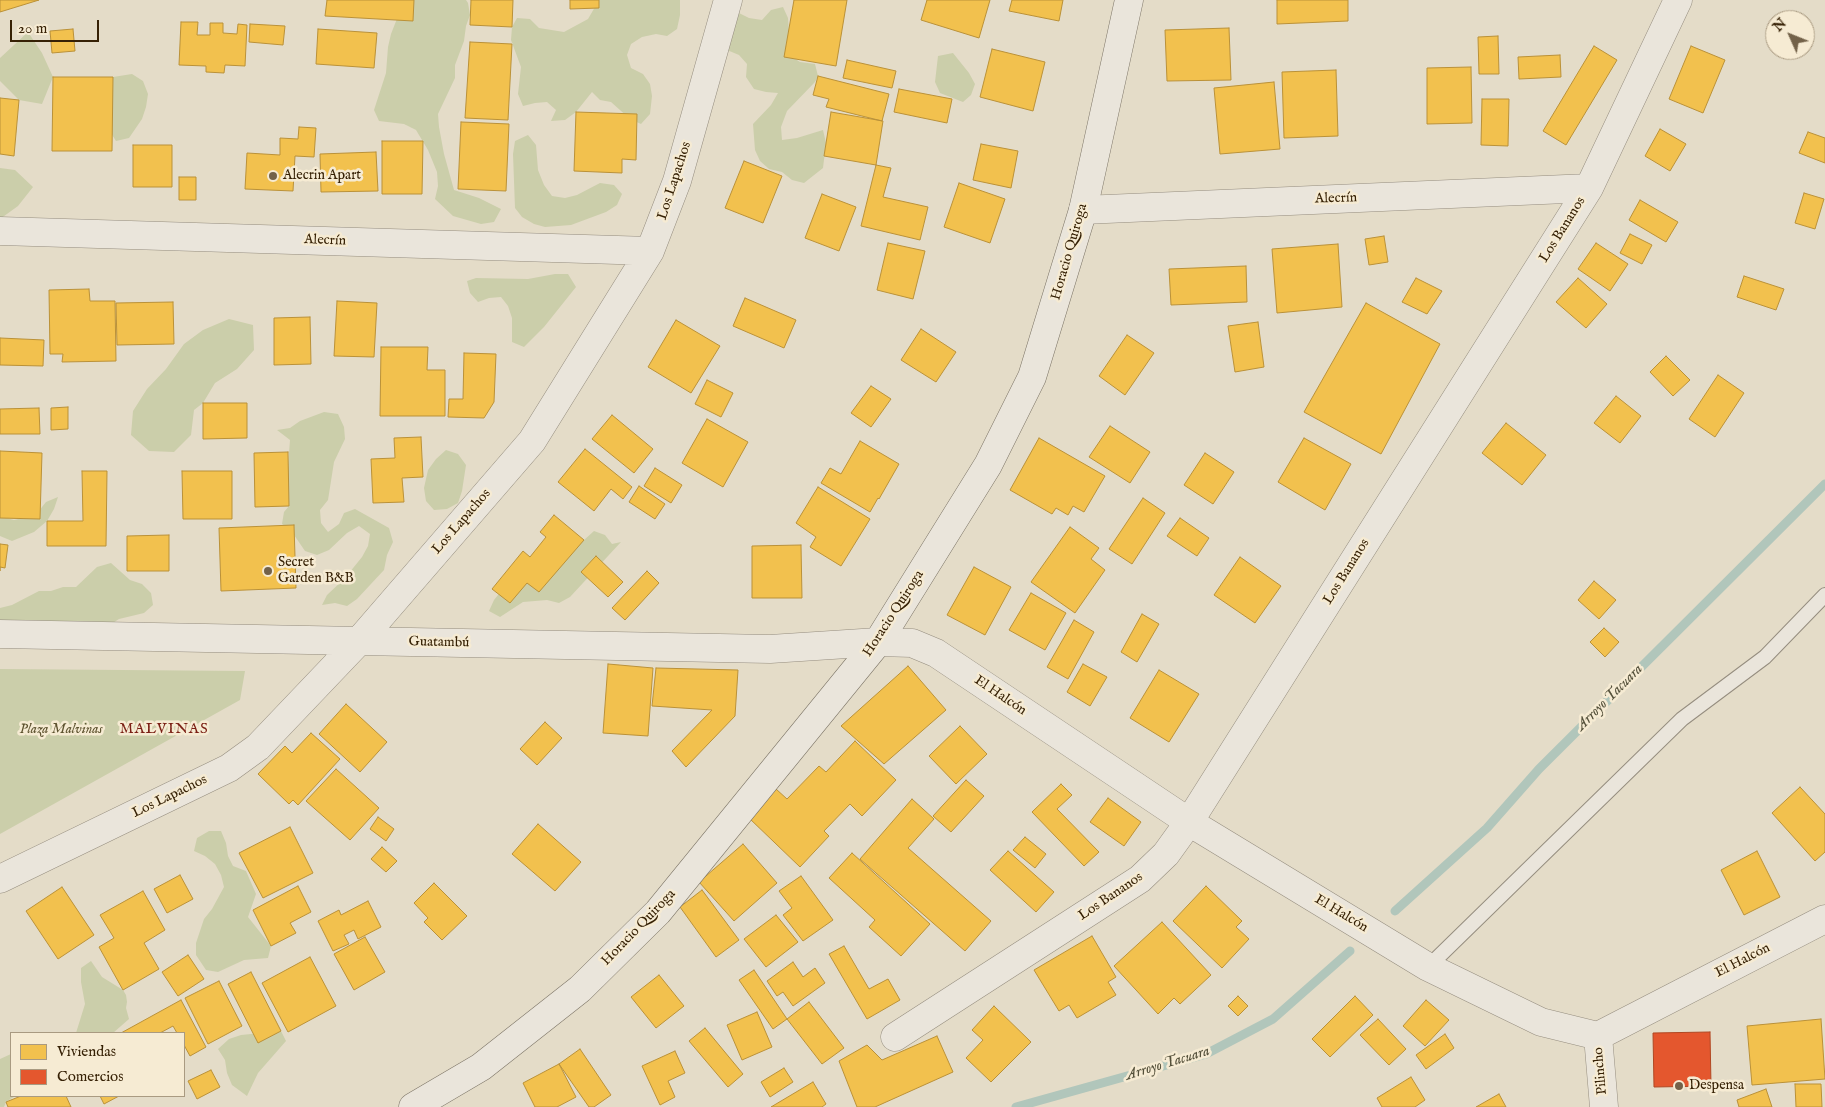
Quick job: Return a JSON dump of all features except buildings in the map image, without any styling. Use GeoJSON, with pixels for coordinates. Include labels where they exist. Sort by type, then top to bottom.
{"type":"FeatureCollection","features":[{"type":"Feature","properties":{"kind":"street","name":"Los Lapachos"},"geometry":{"type":"LineString","coordinates":[[0,879],[229,768],[258,747],[359,641],[532,441],[650,251],[677,181],[728,0]]}},
{"type":"Feature","properties":{"kind":"street","name":"Horacio Quiroga"},"geometry":{"type":"LineString","coordinates":[[413,1107],[481,1067],[580,989],[658,912],[878,642],[988,465],[1032,377],[1083,210],[1129,0]]}},
{"type":"Feature","properties":{"kind":"street","name":"Los Bananos"},"geometry":{"type":"LineString","coordinates":[[895,1037],[1140,879],[1166,854],[1189,822],[1589,188],[1678,0]]}},
{"type":"Feature","properties":{"kind":"street","name":"Alecrín"},"geometry":{"type":"LineString","coordinates":[[1083,210],[1589,188]]}},
{"type":"Feature","properties":{"kind":"street","name":"Alecrín"},"geometry":{"type":"LineString","coordinates":[[0,231],[650,251]]}},
{"type":"Feature","properties":{"kind":"street","name":"Guatambú"},"geometry":{"type":"LineString","coordinates":[[0,634],[770,649],[878,642]]}},
{"type":"Feature","properties":{"kind":"street","name":"El Halcón"},"geometry":{"type":"LineString","coordinates":[[878,642],[912,643],[936,653],[1189,822],[1428,967],[1541,1022],[1598,1036],[1825,919]]}},
{"type":"Feature","properties":{"kind":"street","name":"Pilincho"},"geometry":{"type":"LineString","coordinates":[[1598,1036],[1604,1107]]}},
{"type":"Feature","properties":{"kind":"lane"},"geometry":{"type":"LineString","coordinates":[[1428,967],[1682,719],[1765,657],[1825,595]]}},
{"type":"Feature","properties":{"kind":"green space"},"geometry":{"type":"Polygon","coordinates":[[[409,0],[466,0],[468,3],[470,15],[464,41],[455,65],[455,78],[438,114],[439,127],[454,190],[479,198],[501,209],[494,222],[481,224],[453,216],[435,199],[438,186],[437,172],[428,150],[416,130],[404,124],[379,121],[374,110],[386,73],[391,34],[400,11],[409,0]]]}},
{"type":"Feature","properties":{"kind":"green space"},"geometry":{"type":"Polygon","coordinates":[[[595,0],[680,0],[680,15],[677,29],[667,36],[656,34],[642,37],[631,44],[627,55],[631,68],[643,74],[650,84],[652,96],[650,114],[641,124],[630,119],[611,102],[600,100],[592,92],[576,112],[565,120],[551,121],[556,110],[547,102],[523,106],[518,94],[521,67],[511,40],[512,27],[517,18],[530,19],[539,28],[564,32],[588,19],[595,7],[595,0]]]}},
{"type":"Feature","properties":{"kind":"green space"},"geometry":{"type":"Polygon","coordinates":[[[783,7],[788,18],[789,32],[786,44],[789,55],[800,62],[815,64],[818,76],[815,82],[787,111],[781,127],[782,140],[797,138],[823,130],[826,143],[823,168],[804,183],[792,180],[782,172],[769,169],[760,161],[755,150],[753,124],[771,105],[778,93],[754,89],[746,77],[747,64],[739,55],[727,50],[725,17],[739,13],[749,18],[762,20],[771,10],[783,7]]]}},
{"type":"Feature","properties":{"kind":"green space"},"geometry":{"type":"Polygon","coordinates":[[[28,32],[42,53],[53,77],[42,104],[19,100],[0,81],[0,58],[28,32]]]}},
{"type":"Feature","properties":{"kind":"green space"},"geometry":{"type":"Polygon","coordinates":[[[953,53],[975,84],[971,95],[963,102],[940,93],[935,82],[938,56],[953,53]]]}},
{"type":"Feature","properties":{"kind":"green space"},"geometry":{"type":"Polygon","coordinates":[[[132,74],[143,81],[148,94],[146,107],[142,119],[129,138],[116,141],[109,130],[113,77],[132,74]]]}},
{"type":"Feature","properties":{"kind":"green space"},"geometry":{"type":"Polygon","coordinates":[[[528,135],[536,145],[538,170],[544,185],[552,196],[565,198],[577,195],[600,183],[614,185],[622,194],[617,205],[606,212],[571,225],[545,227],[534,224],[522,217],[515,208],[513,154],[515,141],[528,135]]]}},
{"type":"Feature","properties":{"kind":"green space"},"geometry":{"type":"Polygon","coordinates":[[[0,168],[15,170],[33,187],[18,206],[0,219],[0,168]]]}},
{"type":"Feature","properties":{"kind":"green space"},"geometry":{"type":"Polygon","coordinates":[[[555,274],[568,274],[576,287],[544,327],[524,347],[512,342],[512,318],[508,306],[501,297],[489,298],[478,302],[470,293],[467,281],[476,278],[528,279],[555,274]]]}},
{"type":"Feature","properties":{"kind":"green space"},"geometry":{"type":"Polygon","coordinates":[[[229,319],[253,325],[254,350],[237,369],[215,383],[203,403],[194,410],[191,435],[174,452],[149,451],[131,435],[133,411],[147,389],[166,369],[184,344],[203,330],[229,319]]]}},
{"type":"Feature","properties":{"kind":"green space"},"geometry":{"type":"Polygon","coordinates":[[[324,412],[338,414],[344,427],[345,439],[334,462],[328,500],[320,510],[321,523],[328,532],[339,524],[344,513],[355,509],[389,528],[393,542],[387,555],[384,570],[357,599],[347,606],[335,603],[322,605],[327,595],[345,578],[362,557],[368,546],[370,534],[359,526],[347,533],[329,550],[317,555],[305,551],[292,532],[282,524],[284,512],[289,506],[286,494],[290,440],[277,430],[290,428],[300,421],[324,412]]]}},
{"type":"Feature","properties":{"kind":"green space"},"geometry":{"type":"Polygon","coordinates":[[[446,450],[458,454],[466,465],[462,491],[458,503],[447,509],[434,510],[426,501],[424,488],[428,470],[446,450]]]}},
{"type":"Feature","properties":{"kind":"green space"},"geometry":{"type":"Polygon","coordinates":[[[58,497],[47,521],[34,532],[12,541],[0,536],[0,515],[14,520],[27,517],[38,512],[46,502],[58,497]]]}},
{"type":"Feature","properties":{"kind":"green space"},"geometry":{"type":"Polygon","coordinates":[[[594,531],[605,535],[612,544],[621,542],[570,597],[559,603],[547,600],[523,602],[500,617],[489,611],[494,600],[502,590],[584,540],[594,531]]]}},
{"type":"Feature","properties":{"kind":"green space"},"geometry":{"type":"Polygon","coordinates":[[[111,563],[130,580],[142,584],[151,593],[153,605],[144,613],[119,619],[108,626],[0,635],[0,608],[12,605],[39,591],[76,587],[97,567],[111,563]]]}},
{"type":"Feature","properties":{"kind":"green space","name":"Plaza Malvinas"},"geometry":{"type":"Polygon","coordinates":[[[0,669],[245,671],[240,700],[0,834],[0,669]]]}},
{"type":"Feature","properties":{"kind":"green space"},"geometry":{"type":"Polygon","coordinates":[[[209,831],[221,831],[233,866],[246,871],[256,894],[248,917],[271,946],[268,958],[244,960],[218,972],[206,970],[196,955],[196,943],[204,919],[224,887],[221,875],[215,864],[205,856],[194,851],[197,838],[209,831]]]}},
{"type":"Feature","properties":{"kind":"green space"},"geometry":{"type":"Polygon","coordinates":[[[91,961],[102,977],[123,990],[126,995],[126,1008],[129,1019],[114,1032],[76,1032],[85,1004],[81,982],[81,968],[91,961]]]}},
{"type":"Feature","properties":{"kind":"green space"},"geometry":{"type":"Polygon","coordinates":[[[281,1031],[286,1041],[258,1073],[247,1096],[232,1085],[227,1073],[225,1060],[218,1049],[229,1039],[241,1035],[281,1031]]]}},
{"type":"Feature","properties":{"kind":"green space"},"geometry":{"type":"Polygon","coordinates":[[[10,1054],[10,1097],[14,1097],[6,1102],[4,1107],[0,1107],[0,1059],[10,1054]]]}},
{"type":"Feature","properties":{"kind":"waterway","name":"Arroyo Tacuara"},"geometry":{"type":"LineString","coordinates":[[1395,911],[1487,828],[1539,769],[1825,484]]}},
{"type":"Feature","properties":{"kind":"waterway","name":"Arroyo Tacuara"},"geometry":{"type":"LineString","coordinates":[[1016,1107],[1206,1054],[1273,1019],[1350,951]]}},
{"type":"Feature","properties":{"kind":"place","name":"Alecrin Apart"},"geometry":{"type":"Point","coordinates":[273,176]}},
{"type":"Feature","properties":{"kind":"place","name":"Secret Garden B&B"},"geometry":{"type":"Point","coordinates":[268,571]}},
{"type":"Feature","properties":{"kind":"place","name":"Despensa"},"geometry":{"type":"Point","coordinates":[1679,1086]}},
{"type":"Feature","properties":{"kind":"district","name":"MALVINAS"},"geometry":{"type":"Point","coordinates":[164,730]}}]}
